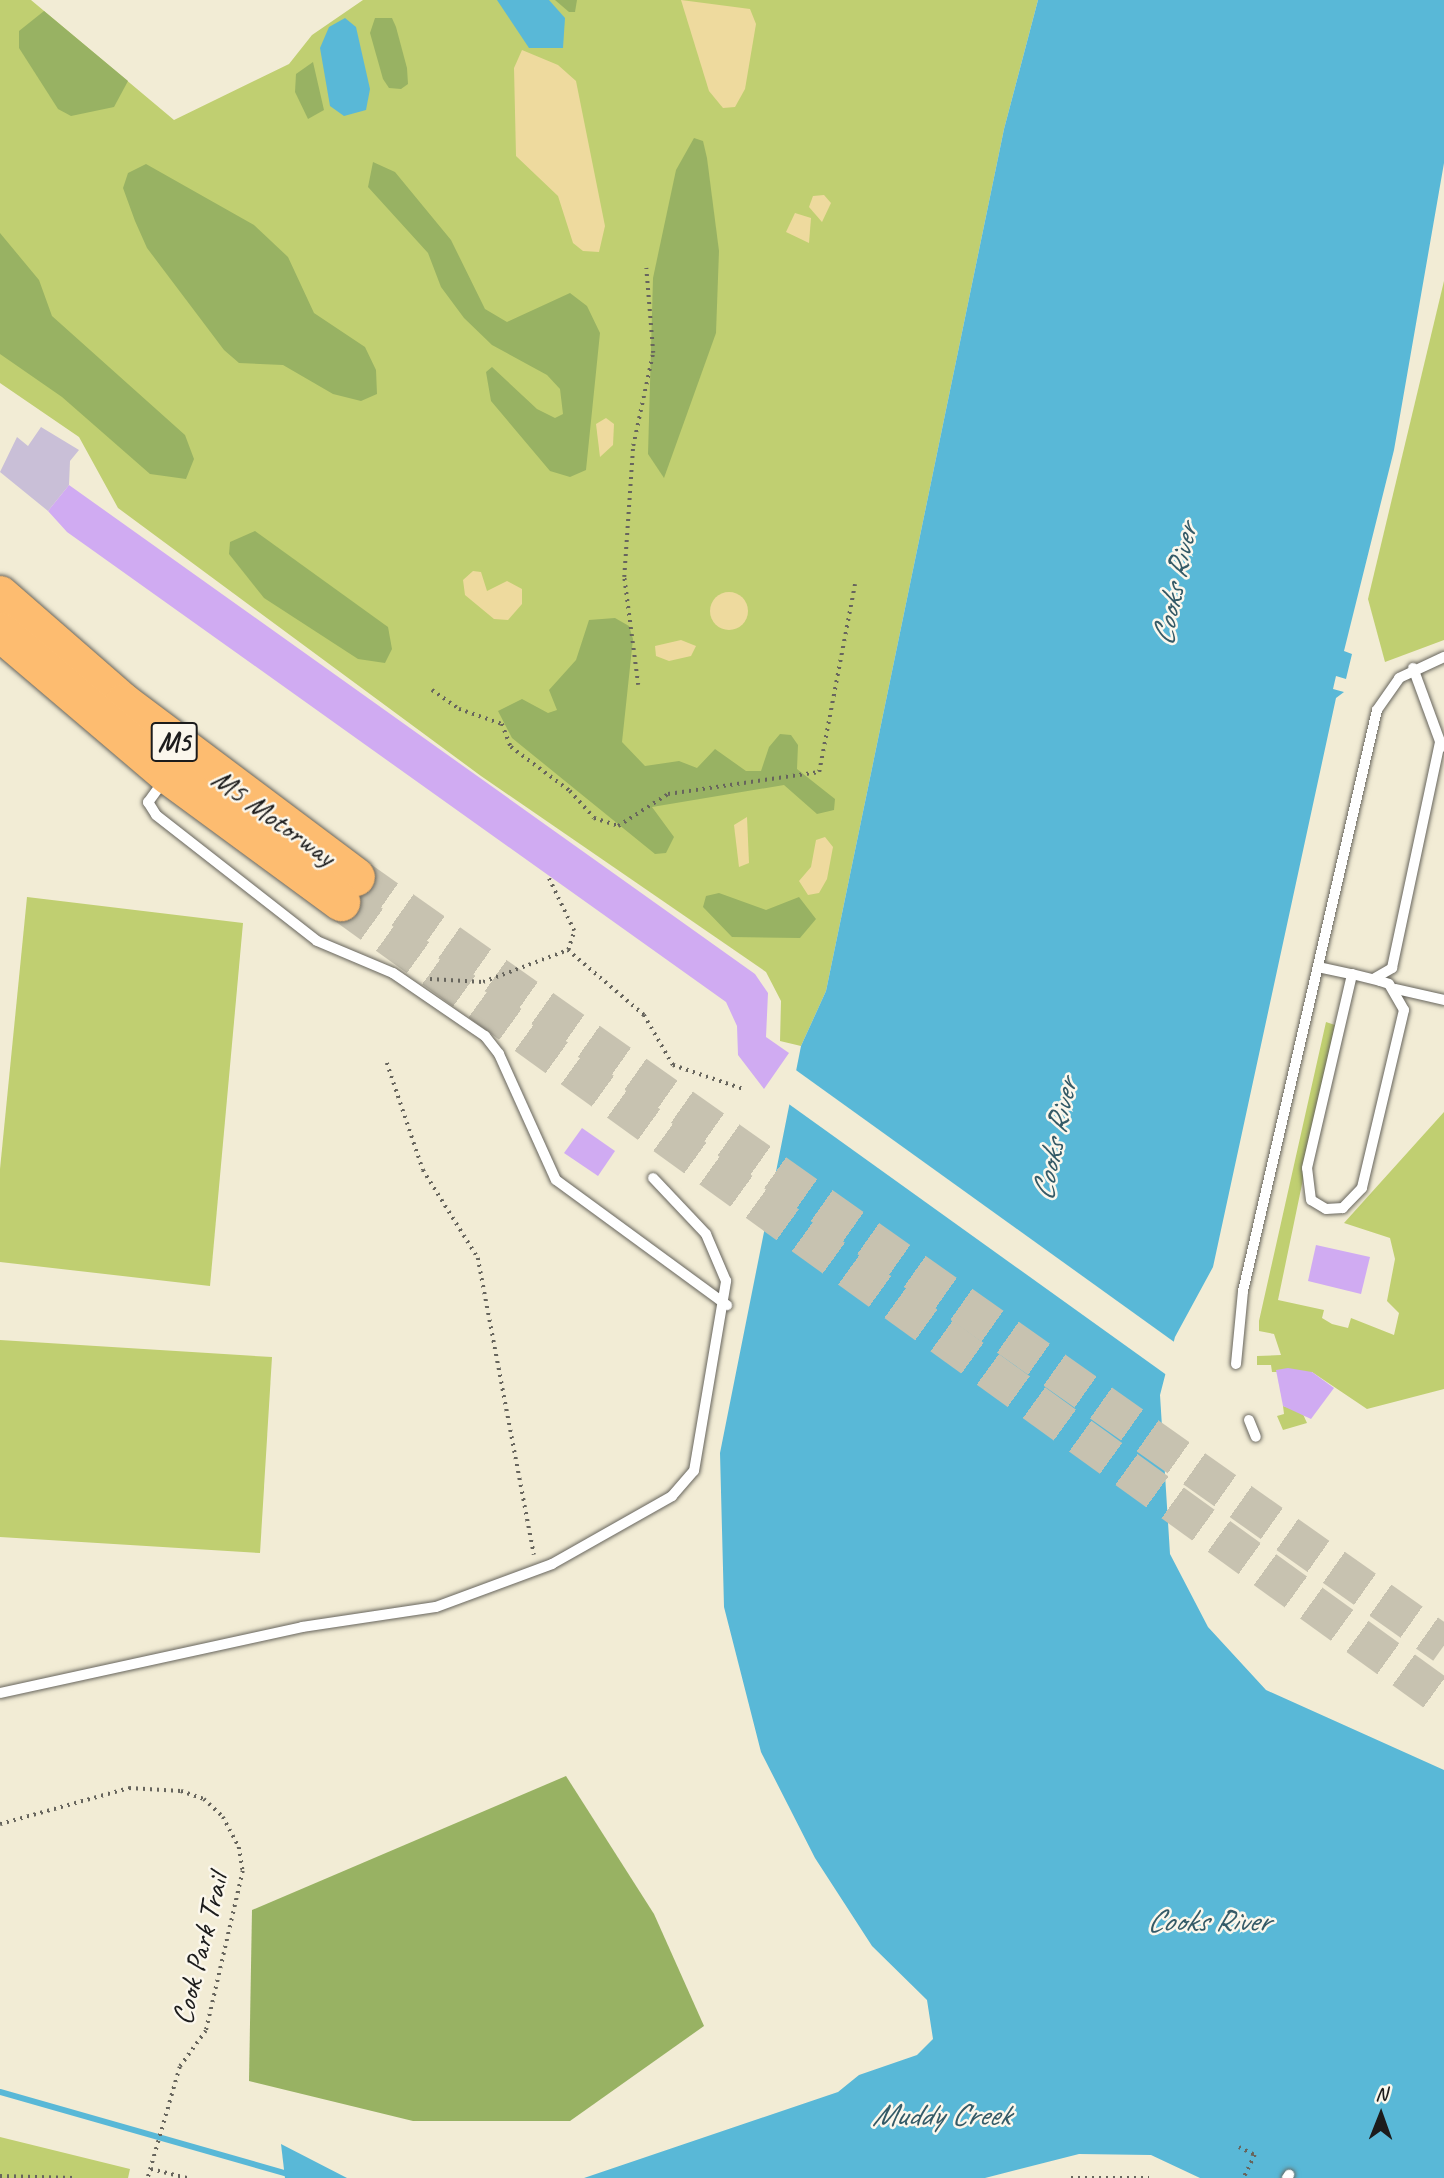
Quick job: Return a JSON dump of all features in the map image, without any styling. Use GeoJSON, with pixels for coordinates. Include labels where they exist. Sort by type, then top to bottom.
{"type":"FeatureCollection","features":[{"type":"Feature","properties":{"kind":"highway","name":"M5 Motorway"},"geometry":{"type":"LineString","coordinates":[[0,595],[187,777]]}},
{"type":"Feature","properties":{"kind":"highway","name":"M5 Motorway"},"geometry":{"type":"LineString","coordinates":[[0,632],[187,777],[349,890]]}},
{"type":"Feature","properties":{"kind":"lane"},"geometry":{"type":"LineString","coordinates":[[1237,1364],[1243,1291],[1377,710],[1413,668],[1444,657]]}},
{"type":"Feature","properties":{"kind":"lane"},"geometry":{"type":"LineString","coordinates":[[1413,668],[1444,755]]}},
{"type":"Feature","properties":{"kind":"lane"},"geometry":{"type":"LineString","coordinates":[[1371,978],[1392,968],[1440,742]]}},
{"type":"Feature","properties":{"kind":"lane"},"geometry":{"type":"LineString","coordinates":[[187,777],[148,802],[156,815],[317,941],[418,989],[485,1037],[499,1054],[556,1180],[727,1305]]}},
{"type":"Feature","properties":{"kind":"lane"},"geometry":{"type":"LineString","coordinates":[[1318,967],[1371,978],[1396,989],[1444,1000]]}},
{"type":"Feature","properties":{"kind":"lane"},"geometry":{"type":"LineString","coordinates":[[1352,974],[1307,1168],[1308,1192],[1317,1206],[1343,1208],[1362,1188],[1404,1003],[1396,989]]}},
{"type":"Feature","properties":{"kind":"lane"},"geometry":{"type":"LineString","coordinates":[[0,1693],[302,1627],[436,1606],[536,1568],[673,1496],[694,1471],[727,1305],[718,1255],[653,1178]]}},
{"type":"Feature","properties":{"kind":"lane"},"geometry":{"type":"LineString","coordinates":[[1249,1420],[1256,1437]]}},
{"type":"Feature","properties":{"kind":"path"},"geometry":{"type":"LineString","coordinates":[[638,685],[624,577],[634,446],[653,353],[646,268]]}},
{"type":"Feature","properties":{"kind":"path"},"geometry":{"type":"LineString","coordinates":[[432,690],[459,709],[502,724],[511,747],[559,782],[594,818],[618,826],[668,794],[819,772],[855,584]]}},
{"type":"Feature","properties":{"kind":"path"},"geometry":{"type":"LineString","coordinates":[[418,989],[434,977],[483,982],[568,950],[575,931],[549,879]]}},
{"type":"Feature","properties":{"kind":"path"},"geometry":{"type":"LineString","coordinates":[[568,950],[645,1014],[673,1065],[743,1089]]}},
{"type":"Feature","properties":{"kind":"path"},"geometry":{"type":"LineString","coordinates":[[387,1063],[423,1170],[478,1258],[536,1568]]}},
{"type":"Feature","properties":{"kind":"path","name":"Cook Park Trail"},"geometry":{"type":"LineString","coordinates":[[0,1824],[129,1788],[181,1791],[204,1799],[223,1817],[239,1847],[243,1871],[206,2031],[180,2067],[148,2178]]}},
{"type":"Feature","properties":{"kind":"path"},"geometry":{"type":"LineString","coordinates":[[1240,2147],[1255,2155],[1244,2178]]}},
{"type":"Feature","properties":{"kind":"path"},"geometry":{"type":"LineString","coordinates":[[151,2169],[188,2178]]}},
{"type":"Feature","properties":{"kind":"path"},"geometry":{"type":"LineString","coordinates":[[0,2176],[75,2178]]}},
{"type":"Feature","properties":{"kind":"path"},"geometry":{"type":"LineString","coordinates":[[1071,2178],[1149,2178]]}},
{"type":"Feature","properties":{"kind":"shaded area"},"geometry":{"type":"Polygon","coordinates":[[[41,427],[79,450],[70,461],[69,485],[48,511],[0,472],[17,437],[28,446],[41,427]]]}},
{"type":"Feature","properties":{"kind":"green space"},"geometry":{"type":"Polygon","coordinates":[[[0,0],[31,0],[174,120],[289,64],[312,35],[363,0],[1038,0],[1004,129],[826,991],[801,1046],[780,1041],[781,1001],[766,972],[481,776],[118,508],[79,437],[0,383],[0,0]]]}},
{"type":"Feature","properties":{"kind":"green space"},"geometry":{"type":"Polygon","coordinates":[[[555,0],[577,0],[575,12],[569,12],[555,0]]]}},
{"type":"Feature","properties":{"kind":"green space"},"geometry":{"type":"Polygon","coordinates":[[[44,11],[128,81],[114,107],[71,116],[58,109],[19,48],[19,31],[44,11]]]}},
{"type":"Feature","properties":{"kind":"green space"},"geometry":{"type":"Polygon","coordinates":[[[375,18],[392,18],[396,27],[407,68],[408,84],[401,89],[389,88],[383,79],[370,33],[375,18]]]}},
{"type":"Feature","properties":{"kind":"green space"},"geometry":{"type":"Polygon","coordinates":[[[313,62],[324,110],[308,119],[295,92],[296,74],[313,62]]]}},
{"type":"Feature","properties":{"kind":"green space"},"geometry":{"type":"Polygon","coordinates":[[[694,138],[703,141],[707,158],[719,251],[716,333],[664,478],[648,454],[653,278],[676,170],[694,138]]]}},
{"type":"Feature","properties":{"kind":"green space"},"geometry":{"type":"Polygon","coordinates":[[[373,162],[395,172],[451,240],[485,309],[507,322],[570,293],[587,306],[600,333],[586,470],[570,477],[550,471],[491,401],[486,372],[492,367],[537,409],[555,418],[563,414],[560,389],[547,375],[492,345],[464,318],[441,287],[428,253],[368,187],[373,162]]]}},
{"type":"Feature","properties":{"kind":"green space"},"geometry":{"type":"Polygon","coordinates":[[[146,164],[254,225],[288,257],[314,313],[365,347],[376,370],[377,394],[361,401],[333,394],[283,365],[239,363],[224,350],[147,248],[135,221],[123,188],[128,173],[146,164]]]}},
{"type":"Feature","properties":{"kind":"green space"},"geometry":{"type":"Polygon","coordinates":[[[0,233],[39,280],[52,316],[185,435],[194,459],[186,479],[150,474],[62,397],[0,354],[0,233]]]}},
{"type":"Feature","properties":{"kind":"green space"},"geometry":{"type":"Polygon","coordinates":[[[1444,281],[1444,640],[1385,662],[1368,599],[1444,281]]]}},
{"type":"Feature","properties":{"kind":"green space"},"geometry":{"type":"Polygon","coordinates":[[[255,531],[388,627],[392,649],[385,663],[358,659],[264,598],[229,554],[230,542],[255,531]]]}},
{"type":"Feature","properties":{"kind":"green space"},"geometry":{"type":"Polygon","coordinates":[[[615,618],[629,626],[633,639],[622,742],[645,766],[679,761],[697,768],[715,749],[746,771],[761,771],[769,747],[780,734],[791,735],[798,745],[797,769],[835,799],[834,810],[817,814],[784,785],[652,807],[674,837],[666,853],[655,854],[512,738],[498,711],[522,699],[548,713],[557,710],[549,690],[576,660],[589,620],[615,618]]]}},
{"type":"Feature","properties":{"kind":"green space"},"geometry":{"type":"Polygon","coordinates":[[[719,893],[766,910],[799,897],[816,919],[800,938],[732,937],[703,907],[706,896],[719,893]]]}},
{"type":"Feature","properties":{"kind":"green space"},"geometry":{"type":"Polygon","coordinates":[[[27,897],[243,923],[210,1286],[0,1262],[0,1169],[27,897]]]}},
{"type":"Feature","properties":{"kind":"green space"},"geometry":{"type":"Polygon","coordinates":[[[1326,1022],[1335,1025],[1278,1300],[1324,1310],[1322,1318],[1332,1324],[1348,1328],[1351,1318],[1394,1335],[1399,1313],[1387,1301],[1395,1259],[1390,1238],[1344,1223],[1444,1112],[1444,1389],[1367,1409],[1312,1372],[1272,1372],[1271,1365],[1257,1365],[1257,1356],[1281,1355],[1274,1334],[1259,1331],[1259,1321],[1326,1022]]]}},
{"type":"Feature","properties":{"kind":"green space"},"geometry":{"type":"Polygon","coordinates":[[[0,1340],[272,1357],[260,1553],[0,1537],[0,1340]]]}},
{"type":"Feature","properties":{"kind":"green space"},"geometry":{"type":"Polygon","coordinates":[[[1283,1406],[1302,1412],[1307,1423],[1283,1430],[1277,1416],[1284,1414],[1283,1406]]]}},
{"type":"Feature","properties":{"kind":"green space"},"geometry":{"type":"Polygon","coordinates":[[[566,1776],[654,1914],[704,2026],[570,2121],[413,2121],[249,2081],[252,1910],[566,1776]]]}},
{"type":"Feature","properties":{"kind":"green space"},"geometry":{"type":"Polygon","coordinates":[[[0,2137],[130,2169],[128,2178],[0,2178],[0,2137]]]}},
{"type":"Feature","properties":{"kind":"sand"},"geometry":{"type":"Polygon","coordinates":[[[681,0],[750,9],[756,24],[745,89],[735,107],[723,108],[709,91],[681,0]]]}},
{"type":"Feature","properties":{"kind":"sand"},"geometry":{"type":"Polygon","coordinates":[[[522,50],[558,65],[576,81],[605,226],[599,252],[583,251],[573,243],[558,196],[516,156],[514,68],[522,50]]]}},
{"type":"Feature","properties":{"kind":"sand"},"geometry":{"type":"Polygon","coordinates":[[[824,195],[831,203],[822,222],[809,207],[813,196],[824,195]]]}},
{"type":"Feature","properties":{"kind":"sand"},"geometry":{"type":"Polygon","coordinates":[[[795,213],[811,218],[809,243],[786,232],[795,213]]]}},
{"type":"Feature","properties":{"kind":"sand"},"geometry":{"type":"Polygon","coordinates":[[[606,418],[614,424],[613,445],[600,457],[596,424],[606,418]]]}},
{"type":"Feature","properties":{"kind":"sand"},"geometry":{"type":"Polygon","coordinates":[[[473,571],[481,572],[487,591],[507,581],[522,589],[522,604],[508,620],[494,619],[465,595],[463,580],[473,571]]]}},
{"type":"Feature","properties":{"kind":"sand"},"geometry":{"type":"Polygon","coordinates":[[[729,592],[743,597],[748,611],[743,625],[729,630],[715,625],[710,611],[715,597],[729,592]]]}},
{"type":"Feature","properties":{"kind":"sand"},"geometry":{"type":"Polygon","coordinates":[[[681,640],[696,646],[691,656],[669,661],[656,656],[655,646],[681,640]]]}},
{"type":"Feature","properties":{"kind":"sand"},"geometry":{"type":"Polygon","coordinates":[[[747,817],[749,863],[739,867],[734,825],[747,817]]]}},
{"type":"Feature","properties":{"kind":"sand"},"geometry":{"type":"Polygon","coordinates":[[[825,837],[833,847],[827,879],[819,893],[808,895],[799,881],[811,867],[816,840],[825,837]]]}},
{"type":"Feature","properties":{"kind":"water"},"geometry":{"type":"Polygon","coordinates":[[[497,0],[549,0],[565,18],[563,48],[529,48],[497,0]]]}},
{"type":"Feature","properties":{"kind":"water","name":"Cooks River"},"geometry":{"type":"Polygon","coordinates":[[[1038,0],[1444,0],[1444,163],[1394,450],[1344,651],[1352,654],[1346,679],[1336,676],[1333,689],[1344,692],[1336,698],[1213,1267],[1175,1337],[1160,1395],[1170,1554],[1208,1627],[1266,1690],[1444,1770],[1444,2178],[1200,2178],[1151,2155],[1079,2154],[985,2178],[584,2178],[838,2092],[859,2075],[917,2055],[933,2039],[927,2000],[872,1946],[815,1858],[761,1752],[724,1607],[720,1453],[801,1046],[826,991],[1004,129],[1038,0]]]}},
{"type":"Feature","properties":{"kind":"water"},"geometry":{"type":"Polygon","coordinates":[[[345,18],[356,27],[370,89],[366,110],[344,116],[330,106],[320,48],[329,27],[345,18]]]}},
{"type":"Feature","properties":{"kind":"water"},"geometry":{"type":"Polygon","coordinates":[[[281,2144],[347,2178],[285,2178],[281,2144]]]}},
{"type":"Feature","properties":{"kind":"pier"},"geometry":{"type":"Polygon","coordinates":[[[793,1068],[1177,1344],[1168,1376],[786,1102],[793,1068]]]}},
{"type":"Feature","properties":{"kind":"building"},"geometry":{"type":"Polygon","coordinates":[[[69,485],[755,974],[768,993],[766,1037],[789,1053],[764,1089],[738,1055],[737,1026],[726,1002],[67,532],[48,511],[69,485]]]}},
{"type":"Feature","properties":{"kind":"building"},"geometry":{"type":"Polygon","coordinates":[[[582,1128],[615,1151],[598,1176],[564,1153],[582,1128]]]}},
{"type":"Feature","properties":{"kind":"building"},"geometry":{"type":"Polygon","coordinates":[[[1316,1245],[1370,1257],[1361,1294],[1308,1281],[1316,1245]]]}},
{"type":"Feature","properties":{"kind":"building"},"geometry":{"type":"Polygon","coordinates":[[[1288,1368],[1312,1372],[1334,1388],[1311,1419],[1283,1406],[1276,1370],[1288,1368]]]}},
{"type":"Feature","properties":{"kind":"waterway"},"geometry":{"type":"LineString","coordinates":[[0,2092],[302,2178]]}},
{"type":"Feature","properties":{"kind":"tunnel"},"geometry":{"type":"LineString","coordinates":[[356,877],[1444,1645]]}},
{"type":"Feature","properties":{"kind":"tunnel"},"geometry":{"type":"LineString","coordinates":[[341,902],[1444,1699]]}},
{"type":"Feature","properties":{"kind":"water label","name":"Muddy Creek"},"geometry":{"type":"Point","coordinates":[941,2115]}}]}
